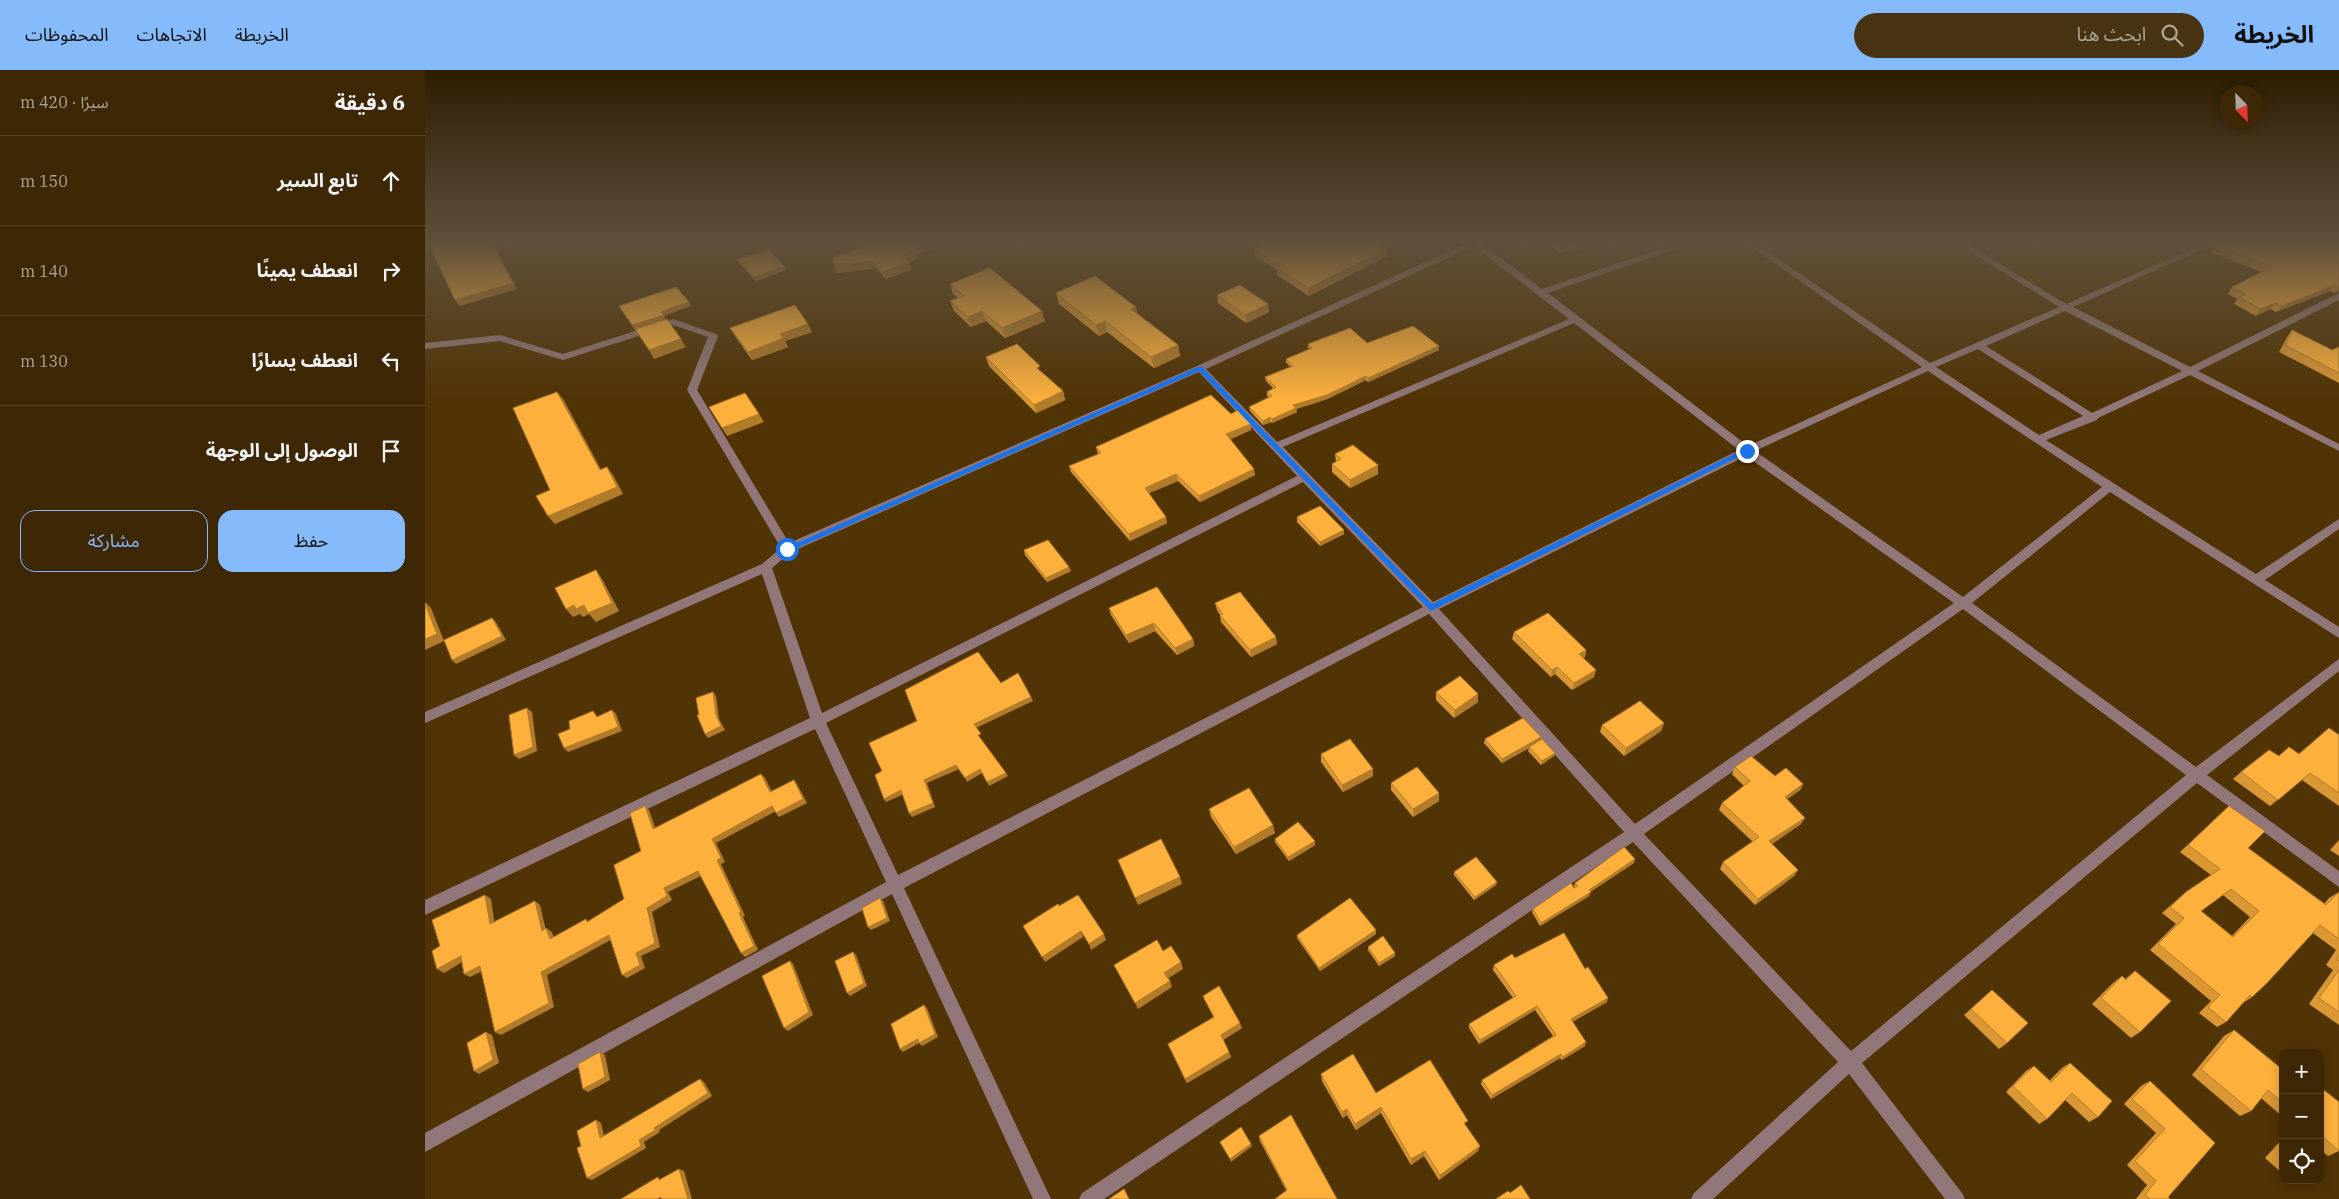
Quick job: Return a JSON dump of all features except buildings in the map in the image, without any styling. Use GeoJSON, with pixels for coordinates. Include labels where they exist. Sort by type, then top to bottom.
{"type":"FeatureCollection","features":[{"type":"Feature","properties":{"kind":"street"},"geometry":{"type":"LineString","coordinates":[[425,718],[766,567],[787,549],[1200,368],[1359,296]]}},
{"type":"Feature","properties":{"kind":"street"},"geometry":{"type":"LineString","coordinates":[[1543,296],[1747,451],[1963,603],[2195,776],[2339,880]]}},
{"type":"Feature","properties":{"kind":"street"},"geometry":{"type":"LineString","coordinates":[[1826,296],[2110,488],[2339,633]]}},
{"type":"Feature","properties":{"kind":"street"},"geometry":{"type":"LineString","coordinates":[[2048,296],[2339,448]]}},
{"type":"Feature","properties":{"kind":"street"},"geometry":{"type":"LineString","coordinates":[[425,1143],[894,885],[1431,608],[1747,451],[2089,296]]}},
{"type":"Feature","properties":{"kind":"street"},"geometry":{"type":"LineString","coordinates":[[2038,439],[2093,418],[2192,372],[2339,296]]}},
{"type":"Feature","properties":{"kind":"street"},"geometry":{"type":"LineString","coordinates":[[1274,447],[1574,320]]}},
{"type":"Feature","properties":{"kind":"street"},"geometry":{"type":"LineString","coordinates":[[425,346],[500,338],[563,357],[673,322],[713,336],[692,390],[787,549]]}},
{"type":"Feature","properties":{"kind":"street"},"geometry":{"type":"LineString","coordinates":[[1978,345],[2093,418]]}},
{"type":"Feature","properties":{"kind":"street"},"geometry":{"type":"LineString","coordinates":[[1200,368],[1431,608],[1634,833],[1850,1062],[1956,1199]]}},
{"type":"Feature","properties":{"kind":"street"},"geometry":{"type":"LineString","coordinates":[[425,908],[818,721],[1303,477]]}},
{"type":"Feature","properties":{"kind":"street"},"geometry":{"type":"LineString","coordinates":[[1088,1199],[1634,833],[1963,603],[2110,488]]}},
{"type":"Feature","properties":{"kind":"street"},"geometry":{"type":"LineString","coordinates":[[2256,580],[2339,523]]}},
{"type":"Feature","properties":{"kind":"street"},"geometry":{"type":"LineString","coordinates":[[766,567],[818,721],[1042,1199]]}},
{"type":"Feature","properties":{"kind":"street"},"geometry":{"type":"LineString","coordinates":[[1700,1199],[1850,1062],[2195,776],[2339,664]]}},
{"type":"Feature","properties":{"kind":"route"},"geometry":{"type":"LineString","coordinates":[[787,549],[1200,368],[1431,608],[1747,451]]}}]}
